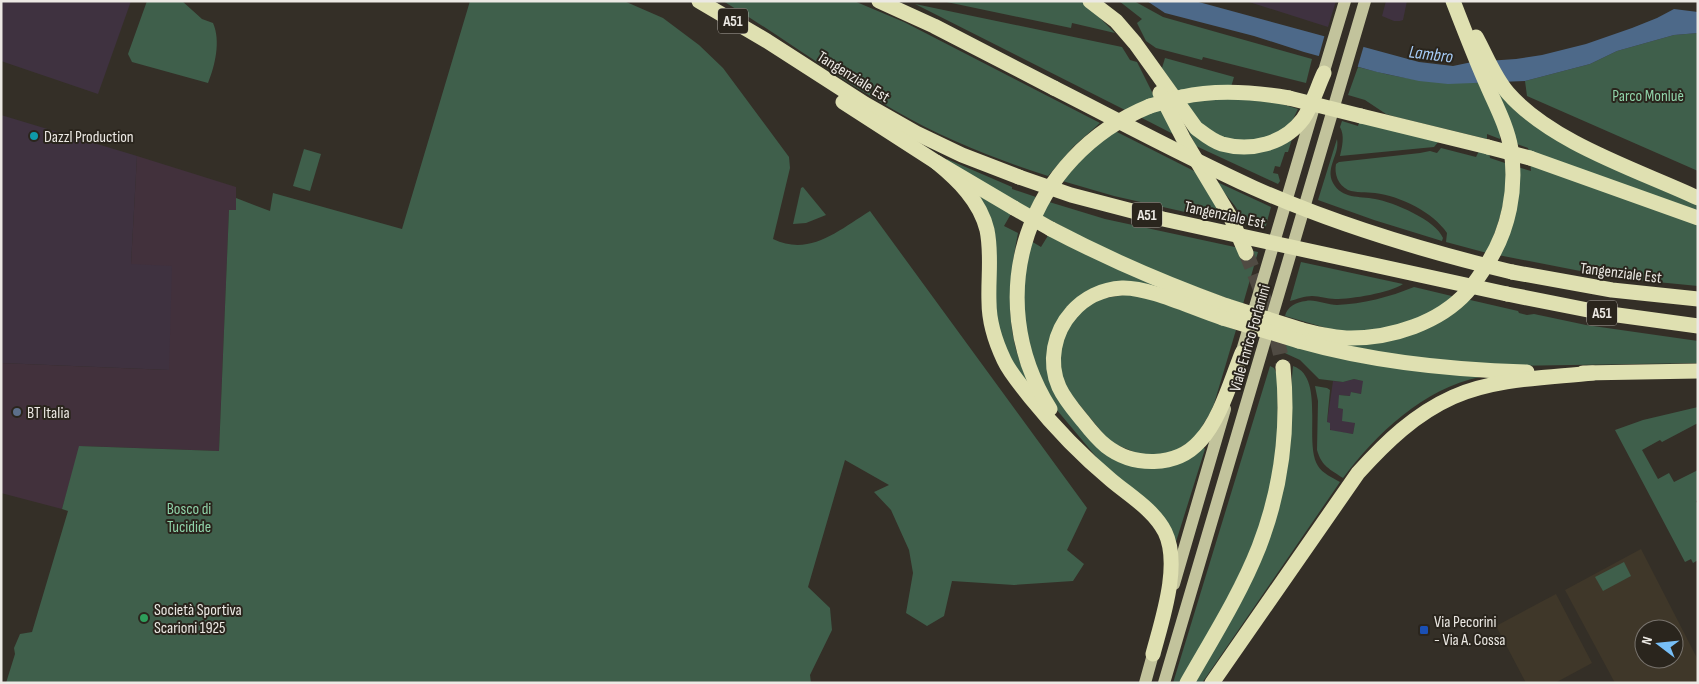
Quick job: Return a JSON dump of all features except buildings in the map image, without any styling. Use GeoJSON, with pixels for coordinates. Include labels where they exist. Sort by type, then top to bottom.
{"type":"FeatureCollection","features":[{"type":"Feature","properties":{"kind":"highway","name":"Tangenziale Est"},"geometry":{"type":"LineString","coordinates":[[699,1],[767,40],[826,85],[865,104],[916,133],[1019,177],[1086,199],[1163,218],[1508,294],[1603,313],[1698,326]]}},
{"type":"Feature","properties":{"kind":"highway","name":"Tangenziale Est"},"geometry":{"type":"LineString","coordinates":[[879,1],[934,26],[1221,172],[1290,203],[1412,246],[1512,272],[1612,290],[1698,299]]}},
{"type":"Feature","properties":{"kind":"highway"},"geometry":{"type":"LineString","coordinates":[[1301,335],[1350,338],[1376,336],[1409,328],[1432,318],[1450,307],[1467,292],[1493,255],[1501,238],[1513,195],[1513,169],[1508,134],[1502,118],[1495,87],[1453,1]]}},
{"type":"Feature","properties":{"kind":"highway"},"geometry":{"type":"LineString","coordinates":[[1457,1],[1480,56]]}},
{"type":"Feature","properties":{"kind":"highway"},"geometry":{"type":"LineString","coordinates":[[1092,3],[1116,21],[1135,43],[1196,128],[1208,138],[1221,144],[1248,148],[1263,146],[1277,140],[1292,130],[1306,113],[1325,68]]}},
{"type":"Feature","properties":{"kind":"highway"},"geometry":{"type":"LineString","coordinates":[[1092,3],[1126,37],[1144,63],[1183,138],[1231,218],[1246,253]]}},
{"type":"Feature","properties":{"kind":"highway"},"geometry":{"type":"LineString","coordinates":[[826,85],[936,162],[956,178],[968,192],[979,209],[986,228],[989,246],[988,302],[990,321],[1004,362],[1057,430],[1111,480],[1144,506],[1165,532],[1171,548],[1171,577],[1153,654]]}},
{"type":"Feature","properties":{"kind":"highway"},"geometry":{"type":"LineString","coordinates":[[1495,87],[1512,97],[1551,129],[1567,138],[1698,198]]}},
{"type":"Feature","properties":{"kind":"highway"},"geometry":{"type":"LineString","coordinates":[[1111,480],[1058,421],[1033,379],[1024,350],[1017,291],[1025,239],[1046,192],[1064,168],[1096,136],[1131,114],[1150,106],[1209,92],[1241,92],[1289,98],[1530,158],[1698,218]]}},
{"type":"Feature","properties":{"kind":"highway"},"geometry":{"type":"LineString","coordinates":[[936,162],[1051,229],[1225,312]]}},
{"type":"Feature","properties":{"kind":"highway"},"geometry":{"type":"LineString","coordinates":[[1242,353],[1218,414],[1210,428],[1193,448],[1179,456],[1166,460],[1143,462],[1123,456],[1111,449],[1095,435],[1072,408],[1059,386],[1054,368],[1054,357],[1060,330],[1075,308],[1097,294],[1121,288],[1138,289],[1225,312],[1301,335],[1349,353],[1441,367],[1504,372],[1698,371]]}},
{"type":"Feature","properties":{"kind":"highway"},"geometry":{"type":"LineString","coordinates":[[1187,683],[1246,576],[1259,548],[1279,474],[1285,412],[1283,366]]}},
{"type":"Feature","properties":{"kind":"highway"},"geometry":{"type":"LineString","coordinates":[[1212,683],[1358,472],[1385,443],[1410,422],[1436,405],[1455,396],[1483,387],[1510,382],[1593,373]]}},
{"type":"Feature","properties":{"kind":"main road","name":"Viale Enrico Forlanini"},"geometry":{"type":"LineString","coordinates":[[1145,683],[1345,1]]}},
{"type":"Feature","properties":{"kind":"main road","name":"Viale Enrico Forlanini"},"geometry":{"type":"LineString","coordinates":[[1164,683],[1365,1]]}},
{"type":"Feature","properties":{"kind":"shaded area"},"geometry":{"type":"Polygon","coordinates":[[[1,1],[131,1],[98,94],[1,61],[1,1]]]}},
{"type":"Feature","properties":{"kind":"shaded area"},"geometry":{"type":"Polygon","coordinates":[[[1246,1],[1336,1],[1328,27],[1246,1]]]}},
{"type":"Feature","properties":{"kind":"shaded area"},"geometry":{"type":"Polygon","coordinates":[[[1386,1],[1407,1],[1403,20],[1394,21],[1382,16],[1386,1]]]}},
{"type":"Feature","properties":{"kind":"shaded area"},"geometry":{"type":"Polygon","coordinates":[[[1,115],[137,156],[131,264],[172,266],[169,370],[1,363],[1,115]]]}},
{"type":"Feature","properties":{"kind":"shaded area"},"geometry":{"type":"Polygon","coordinates":[[[137,156],[236,187],[236,210],[229,211],[219,451],[80,446],[62,509],[1,493],[1,363],[169,370],[131,264],[137,156]]]}},
{"type":"Feature","properties":{"kind":"shaded area"},"geometry":{"type":"Polygon","coordinates":[[[1354,379],[1364,381],[1361,394],[1351,392],[1351,396],[1340,395],[1338,408],[1343,409],[1355,423],[1353,434],[1331,431],[1327,422],[1333,381],[1343,382],[1354,379]]]}},
{"type":"Feature","properties":{"kind":"shaded area"},"geometry":{"type":"Polygon","coordinates":[[[1641,549],[1677,619],[1634,619],[1634,669],[1684,669],[1684,633],[1698,660],[1698,683],[1615,683],[1565,590],[1641,549]]]}},
{"type":"Feature","properties":{"kind":"shaded area"},"geometry":{"type":"Polygon","coordinates":[[[1556,594],[1592,663],[1555,683],[1526,683],[1496,626],[1556,594]]]}},
{"type":"Feature","properties":{"kind":"green space"},"geometry":{"type":"Polygon","coordinates":[[[147,1],[182,1],[202,19],[213,23],[217,45],[213,69],[208,83],[132,62],[128,54],[147,1]]]}},
{"type":"Feature","properties":{"kind":"green space","name":"Bosco di Tucidide"},"geometry":{"type":"Polygon","coordinates":[[[470,1],[624,1],[663,18],[699,45],[723,68],[789,157],[790,168],[773,239],[787,244],[812,243],[835,233],[870,211],[1087,508],[1067,550],[1084,564],[1073,581],[1014,585],[952,581],[944,616],[927,626],[906,613],[913,573],[909,550],[891,510],[874,492],[889,485],[845,460],[808,587],[830,608],[832,630],[810,675],[811,683],[6,683],[15,654],[14,648],[20,634],[32,632],[68,511],[62,509],[79,446],[219,451],[229,210],[236,210],[236,198],[270,211],[273,193],[402,229],[470,1]]]}},
{"type":"Feature","properties":{"kind":"green space"},"geometry":{"type":"Polygon","coordinates":[[[723,1],[854,1],[904,22],[1100,123],[1074,146],[1048,176],[969,147],[912,120],[851,84],[723,1]]]}},
{"type":"Feature","properties":{"kind":"green space"},"geometry":{"type":"Polygon","coordinates":[[[942,1],[1083,1],[1115,33],[1072,23],[1071,28],[942,1]]]}},
{"type":"Feature","properties":{"kind":"green space"},"geometry":{"type":"Polygon","coordinates":[[[1119,1],[1134,1],[1163,17],[1312,59],[1306,83],[1203,57],[1202,60],[1156,48],[1146,41],[1137,23],[1142,19],[1119,1]]]}},
{"type":"Feature","properties":{"kind":"green space"},"geometry":{"type":"Polygon","coordinates":[[[915,4],[1122,47],[1130,60],[1137,62],[1155,98],[1127,111],[915,4]]]}},
{"type":"Feature","properties":{"kind":"green space","name":"Parco Monluè"},"geometry":{"type":"Polygon","coordinates":[[[1698,33],[1698,171],[1527,96],[1525,81],[1590,64],[1617,51],[1674,35],[1698,33]]]}},
{"type":"Feature","properties":{"kind":"green space"},"geometry":{"type":"Polygon","coordinates":[[[1165,58],[1234,77],[1231,87],[1178,91],[1162,68],[1165,58]]]}},
{"type":"Feature","properties":{"kind":"green space"},"geometry":{"type":"Polygon","coordinates":[[[1358,67],[1419,80],[1449,83],[1481,83],[1500,133],[1500,139],[1487,134],[1487,139],[1396,117],[1386,114],[1365,100],[1348,95],[1358,67]]]}},
{"type":"Feature","properties":{"kind":"green space"},"geometry":{"type":"Polygon","coordinates":[[[1496,90],[1523,113],[1698,202],[1698,212],[1529,152],[1528,148],[1514,143],[1496,90]]]}},
{"type":"Feature","properties":{"kind":"green space"},"geometry":{"type":"Polygon","coordinates":[[[1223,96],[1272,101],[1298,109],[1290,125],[1275,135],[1248,143],[1210,134],[1180,103],[1223,96]]]}},
{"type":"Feature","properties":{"kind":"green space"},"geometry":{"type":"Polygon","coordinates":[[[1161,109],[1177,136],[1140,117],[1161,109]]]}},
{"type":"Feature","properties":{"kind":"green space"},"geometry":{"type":"Polygon","coordinates":[[[1342,121],[1358,126],[1359,122],[1439,141],[1434,147],[1340,156],[1343,142],[1340,127],[1342,121]]]}},
{"type":"Feature","properties":{"kind":"green space"},"geometry":{"type":"Polygon","coordinates":[[[1187,128],[1219,147],[1295,135],[1295,138],[1292,139],[1288,152],[1285,152],[1280,167],[1275,166],[1273,173],[1278,174],[1280,181],[1278,184],[1196,146],[1187,128]]]}},
{"type":"Feature","properties":{"kind":"green space"},"geometry":{"type":"Polygon","coordinates":[[[1113,130],[1200,174],[1225,221],[1114,196],[1059,180],[1113,130]]]}},
{"type":"Feature","properties":{"kind":"green space"},"geometry":{"type":"Polygon","coordinates":[[[1337,139],[1337,150],[1331,177],[1333,183],[1341,192],[1351,196],[1383,201],[1403,208],[1432,225],[1439,231],[1443,238],[1442,241],[1318,200],[1337,139]]]}},
{"type":"Feature","properties":{"kind":"green space"},"geometry":{"type":"Polygon","coordinates":[[[1441,148],[1476,157],[1480,149],[1489,151],[1490,158],[1505,163],[1506,186],[1502,209],[1487,253],[1446,242],[1447,233],[1441,225],[1425,212],[1405,201],[1385,195],[1348,190],[1339,182],[1336,175],[1336,164],[1339,162],[1430,151],[1437,153],[1441,148]]]}},
{"type":"Feature","properties":{"kind":"green space"},"geometry":{"type":"Polygon","coordinates":[[[304,149],[321,154],[310,191],[293,186],[304,149]]]}},
{"type":"Feature","properties":{"kind":"green space"},"geometry":{"type":"Polygon","coordinates":[[[947,159],[1012,187],[1012,189],[1036,197],[1030,209],[946,162],[947,159]]]}},
{"type":"Feature","properties":{"kind":"green space"},"geometry":{"type":"Polygon","coordinates":[[[1530,162],[1698,221],[1698,286],[1616,278],[1498,255],[1514,166],[1531,171],[1530,162]]]}},
{"type":"Feature","properties":{"kind":"green space"},"geometry":{"type":"Polygon","coordinates":[[[1215,181],[1271,207],[1265,229],[1246,225],[1249,222],[1246,215],[1242,217],[1215,181]]]}},
{"type":"Feature","properties":{"kind":"green space"},"geometry":{"type":"Polygon","coordinates":[[[803,187],[826,215],[806,223],[793,224],[801,188],[803,187]]]}},
{"type":"Feature","properties":{"kind":"green space"},"geometry":{"type":"Polygon","coordinates":[[[979,196],[1012,212],[1004,226],[1018,233],[1010,290],[1010,309],[1015,347],[1029,382],[1026,384],[999,341],[979,196]]]}},
{"type":"Feature","properties":{"kind":"green space"},"geometry":{"type":"Polygon","coordinates":[[[1046,201],[1105,219],[1258,252],[1243,304],[1130,263],[1039,214],[1046,201]]]}},
{"type":"Feature","properties":{"kind":"green space"},"geometry":{"type":"Polygon","coordinates":[[[1049,234],[1197,300],[1144,286],[1079,297],[1051,375],[1124,461],[1203,447],[1205,449],[1175,545],[1103,465],[1051,403],[1035,371],[1024,328],[1024,281],[1031,241],[1041,247],[1049,234]]]}},
{"type":"Feature","properties":{"kind":"green space"},"geometry":{"type":"Polygon","coordinates":[[[1301,262],[1403,284],[1380,293],[1360,297],[1335,299],[1309,296],[1290,301],[1301,262]]]}},
{"type":"Feature","properties":{"kind":"green space"},"geometry":{"type":"Polygon","coordinates":[[[1414,287],[1456,297],[1423,318],[1378,330],[1340,332],[1285,316],[1290,308],[1302,302],[1313,301],[1337,305],[1366,302],[1414,287]]]}},
{"type":"Feature","properties":{"kind":"green space"},"geometry":{"type":"Polygon","coordinates":[[[1135,293],[1236,330],[1210,413],[1195,438],[1172,453],[1144,456],[1110,442],[1064,386],[1058,358],[1068,324],[1094,300],[1135,293]]]}},
{"type":"Feature","properties":{"kind":"green space"},"geometry":{"type":"Polygon","coordinates":[[[1466,299],[1518,311],[1527,315],[1534,314],[1586,325],[1698,341],[1698,363],[1508,366],[1379,354],[1325,340],[1361,343],[1466,299]]]}},
{"type":"Feature","properties":{"kind":"green space"},"geometry":{"type":"Polygon","coordinates":[[[1277,342],[1480,377],[1440,391],[1403,415],[1370,445],[1343,478],[1324,464],[1317,450],[1318,401],[1315,386],[1330,390],[1327,422],[1330,423],[1330,430],[1353,434],[1355,423],[1342,421],[1343,409],[1338,408],[1339,395],[1350,396],[1351,392],[1361,394],[1363,381],[1354,379],[1343,382],[1319,379],[1300,360],[1276,349],[1277,342]]]}},
{"type":"Feature","properties":{"kind":"green space"},"geometry":{"type":"Polygon","coordinates":[[[1270,366],[1274,368],[1277,374],[1278,428],[1272,481],[1265,508],[1246,560],[1221,610],[1180,683],[1173,683],[1270,366]]]}},
{"type":"Feature","properties":{"kind":"green space"},"geometry":{"type":"Polygon","coordinates":[[[1293,366],[1303,373],[1309,383],[1312,412],[1312,442],[1318,466],[1325,473],[1340,482],[1202,683],[1194,683],[1251,581],[1291,388],[1293,366]]]}},
{"type":"Feature","properties":{"kind":"green space"},"geometry":{"type":"Polygon","coordinates":[[[1698,407],[1698,423],[1642,450],[1658,479],[1669,473],[1674,482],[1698,470],[1698,500],[1696,501],[1698,505],[1698,560],[1693,563],[1691,559],[1685,562],[1615,430],[1643,420],[1698,407]]]}},
{"type":"Feature","properties":{"kind":"green space"},"geometry":{"type":"Polygon","coordinates":[[[1624,562],[1631,576],[1603,591],[1595,577],[1624,562]]]}},
{"type":"Feature","properties":{"kind":"water"},"geometry":{"type":"Polygon","coordinates":[[[1147,1],[1195,1],[1419,62],[1453,66],[1472,62],[1542,55],[1586,44],[1632,28],[1674,9],[1698,12],[1698,33],[1674,35],[1617,51],[1590,64],[1525,81],[1448,84],[1419,81],[1377,72],[1304,52],[1254,36],[1165,13],[1147,1]]]}},
{"type":"Feature","properties":{"kind":"pier"},"geometry":{"type":"Polygon","coordinates":[[[1325,34],[1364,45],[1357,69],[1318,59],[1325,34]]]}},
{"type":"Feature","properties":{"kind":"tunnel"},"geometry":{"type":"LineString","coordinates":[[1246,253],[1268,309],[1283,367]]}},
{"type":"Feature","properties":{"kind":"place","name":"Dazzl Production"},"geometry":{"type":"Point","coordinates":[34,136]}},
{"type":"Feature","properties":{"kind":"place","name":"BT Italia"},"geometry":{"type":"Point","coordinates":[17,412]}},
{"type":"Feature","properties":{"kind":"place","name":"Società Sportiva Scarioni 1925"},"geometry":{"type":"Point","coordinates":[144,618]}},
{"type":"Feature","properties":{"kind":"place","name":"Via Pecorini - Via A. Cossa"},"geometry":{"type":"Point","coordinates":[1424,630]}},
{"type":"Feature","properties":{"kind":"water label","name":"Lambro"},"geometry":{"type":"Point","coordinates":[1431,54]}}]}
